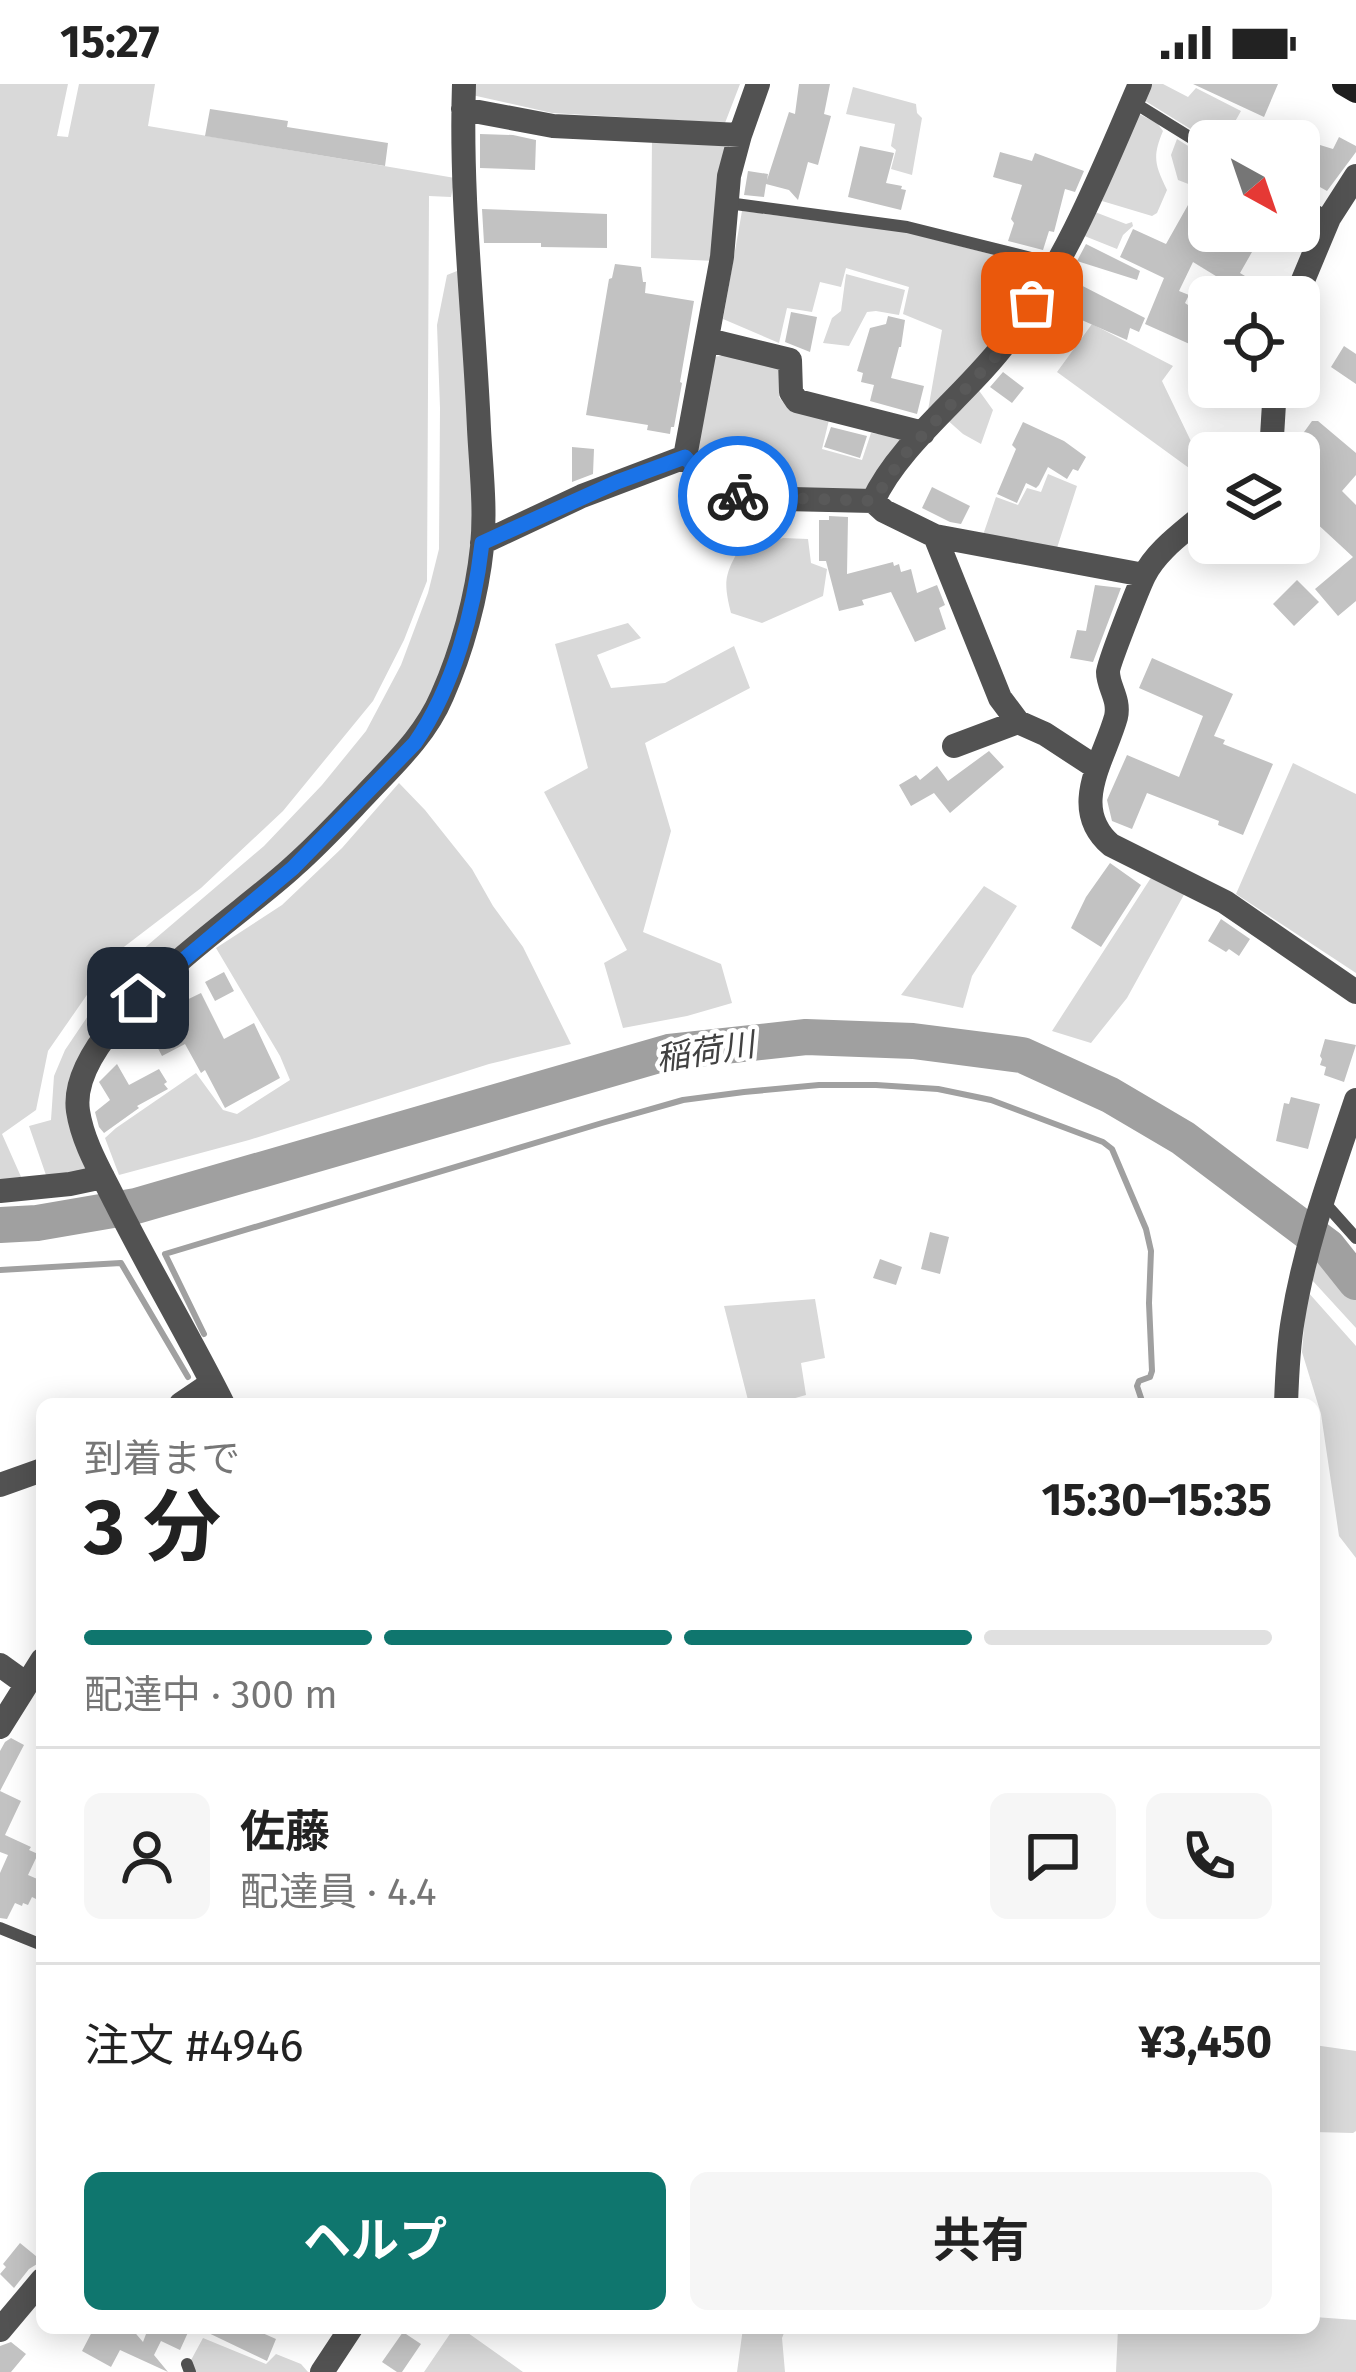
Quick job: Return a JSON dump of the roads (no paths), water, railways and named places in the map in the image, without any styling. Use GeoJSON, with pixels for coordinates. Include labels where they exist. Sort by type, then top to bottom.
{"type":"FeatureCollection","features":[{"type":"Feature","properties":{"kind":"main road"},"geometry":{"type":"LineString","coordinates":[[1344,84],[1356,91]]}},
{"type":"Feature","properties":{"kind":"street"},"geometry":{"type":"LineString","coordinates":[[685,457],[722,256],[729,176],[758,84]]}},
{"type":"Feature","properties":{"kind":"street"},"geometry":{"type":"LineString","coordinates":[[873,501],[923,434],[1012,335],[1083,218],[1136,93]]}},
{"type":"Feature","properties":{"kind":"street"},"geometry":{"type":"LineString","coordinates":[[217,1394],[106,1184],[83,1132],[78,1102],[97,1049],[138,998],[293,868],[415,743],[451,674],[482,543],[461,144],[464,96],[553,126],[740,135]]}},
{"type":"Feature","properties":{"kind":"street"},"geometry":{"type":"LineString","coordinates":[[1305,276],[1330,218],[1356,176]]}},
{"type":"Feature","properties":{"kind":"street"},"geometry":{"type":"LineString","coordinates":[[708,340],[790,360],[791,392],[796,400],[923,434]]}},
{"type":"Feature","properties":{"kind":"street"},"geometry":{"type":"LineString","coordinates":[[482,543],[685,457]]}},
{"type":"Feature","properties":{"kind":"street"},"geometry":{"type":"LineString","coordinates":[[685,457],[713,488],[746,498],[873,501],[884,512],[934,536],[1144,575]]}},
{"type":"Feature","properties":{"kind":"street"},"geometry":{"type":"LineString","coordinates":[[1188,529],[1144,575],[1108,672],[1118,711],[1097,768],[1090,814],[1100,836],[1111,845],[1225,902],[1356,992]]}},
{"type":"Feature","properties":{"kind":"street"},"geometry":{"type":"LineString","coordinates":[[934,536],[1000,698],[1018,722],[1097,768]]}},
{"type":"Feature","properties":{"kind":"street"},"geometry":{"type":"LineString","coordinates":[[954,746],[1018,722]]}},
{"type":"Feature","properties":{"kind":"street"},"geometry":{"type":"LineString","coordinates":[[1286,1398],[1292,1323],[1304,1268],[1356,1100]]}},
{"type":"Feature","properties":{"kind":"street"},"geometry":{"type":"LineString","coordinates":[[0,1191],[106,1184]]}},
{"type":"Feature","properties":{"kind":"street"},"geometry":{"type":"LineString","coordinates":[[0,1485],[36,1472]]}},
{"type":"Feature","properties":{"kind":"street"},"geometry":{"type":"LineString","coordinates":[[0,1666],[25,1683]]}},
{"type":"Feature","properties":{"kind":"street"},"geometry":{"type":"LineString","coordinates":[[0,1727],[36,1668]]}},
{"type":"Feature","properties":{"kind":"street"},"geometry":{"type":"LineString","coordinates":[[0,2330],[36,2287]]}},
{"type":"Feature","properties":{"kind":"street"},"geometry":{"type":"LineString","coordinates":[[322,2372],[347,2334]]}},
{"type":"Feature","properties":{"kind":"lane"},"geometry":{"type":"LineString","coordinates":[[1136,93],[1188,132]]}},
{"type":"Feature","properties":{"kind":"lane"},"geometry":{"type":"LineString","coordinates":[[727,203],[907,226],[1056,265]]}},
{"type":"Feature","properties":{"kind":"lane"},"geometry":{"type":"LineString","coordinates":[[1320,213],[1330,218]]}},
{"type":"Feature","properties":{"kind":"lane"},"geometry":{"type":"LineString","coordinates":[[1321,1204],[1356,1238]]}},
{"type":"Feature","properties":{"kind":"lane"},"geometry":{"type":"LineString","coordinates":[[0,1928],[36,1943]]}},
{"type":"Feature","properties":{"kind":"waterway","name":"稲荷川"},"geometry":{"type":"LineString","coordinates":[[0,1225],[136,1206],[669,1052],[806,1037],[913,1041],[1022,1055],[1110,1095],[1183,1138],[1328,1247],[1356,1282]]}},
{"type":"Feature","properties":{"kind":"waterway"},"geometry":{"type":"LineString","coordinates":[[204,1334],[165,1254],[683,1100],[819,1085],[938,1089],[991,1100],[1112,1149],[1151,1251],[1152,1371],[1139,1381],[1141,1398]]}},
{"type":"Feature","properties":{"kind":"waterway"},"geometry":{"type":"LineString","coordinates":[[0,1270],[121,1263],[188,1377]]}}]}
